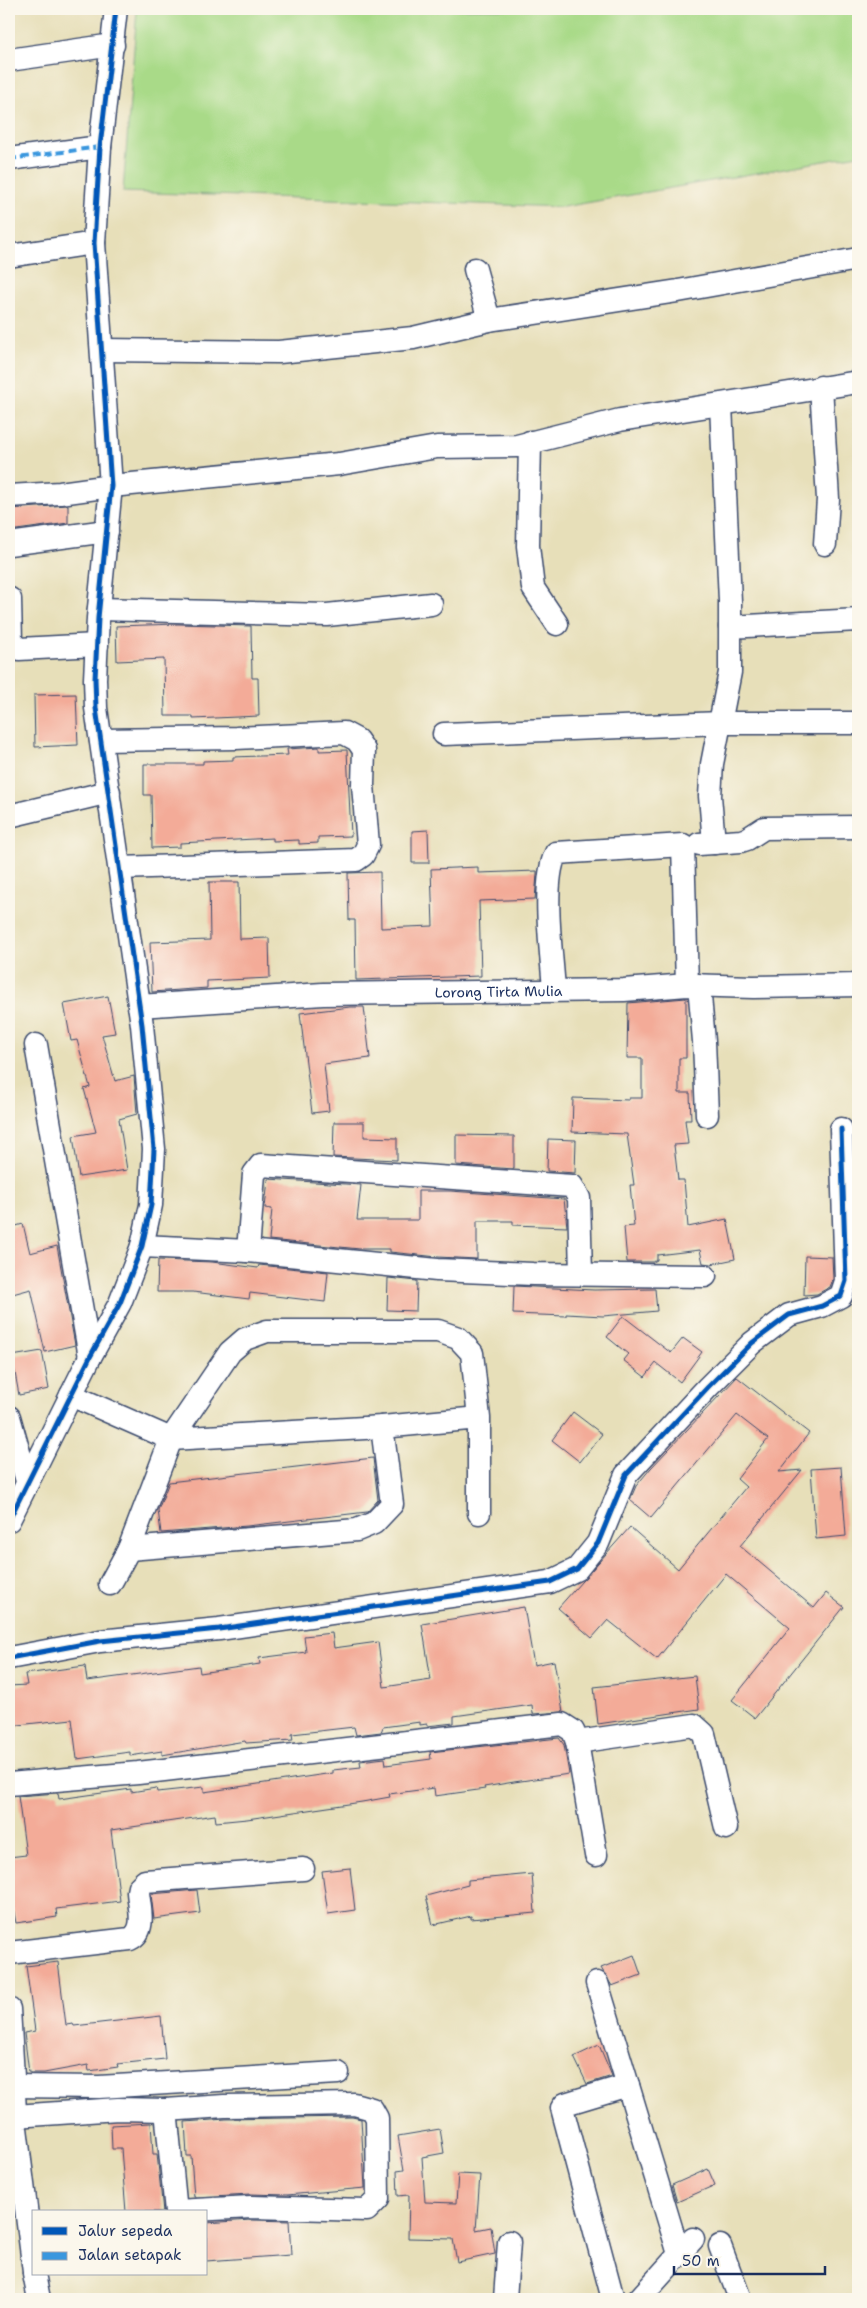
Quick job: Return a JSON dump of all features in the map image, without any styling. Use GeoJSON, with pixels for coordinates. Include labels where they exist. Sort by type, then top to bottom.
{"type":"FeatureCollection","features":[{"type":"Feature","properties":{"kind":"street"},"geometry":{"type":"LineString","coordinates":[[9,1520],[90,1356],[120,1303],[142,1246],[151,1205],[154,1149],[140,1006],[96,708],[95,678],[99,609],[111,486],[94,243],[100,147],[116,9]]}},
{"type":"Feature","properties":{"kind":"street"},"geometry":{"type":"LineString","coordinates":[[9,60],[113,45]]}},
{"type":"Feature","properties":{"kind":"street"},"geometry":{"type":"LineString","coordinates":[[9,159],[100,147]]}},
{"type":"Feature","properties":{"kind":"street"},"geometry":{"type":"LineString","coordinates":[[9,256],[94,243]]}},
{"type":"Feature","properties":{"kind":"street"},"geometry":{"type":"LineString","coordinates":[[102,350],[279,352],[413,338],[489,320],[678,291],[858,259]]}},
{"type":"Feature","properties":{"kind":"street"},"geometry":{"type":"LineString","coordinates":[[475,269],[489,320]]}},
{"type":"Feature","properties":{"kind":"street"},"geometry":{"type":"LineString","coordinates":[[9,496],[60,493],[111,486],[339,464],[437,447],[517,446],[620,420],[858,382]]}},
{"type":"Feature","properties":{"kind":"street"},"geometry":{"type":"LineString","coordinates":[[821,387],[828,499],[824,544]]}},
{"type":"Feature","properties":{"kind":"street"},"geometry":{"type":"LineString","coordinates":[[714,843],[710,796],[712,764],[715,740],[721,722],[730,672],[730,626],[721,405]]}},
{"type":"Feature","properties":{"kind":"street"},"geometry":{"type":"LineString","coordinates":[[530,442],[528,546],[533,588],[557,624]]}},
{"type":"Feature","properties":{"kind":"street"},"geometry":{"type":"LineString","coordinates":[[9,544],[107,531]]}},
{"type":"Feature","properties":{"kind":"street"},"geometry":{"type":"LineString","coordinates":[[10,599],[11,642],[19,649],[97,645]]}},
{"type":"Feature","properties":{"kind":"street"},"geometry":{"type":"LineString","coordinates":[[99,609],[138,612],[252,612],[327,615],[431,604]]}},
{"type":"Feature","properties":{"kind":"street"},"geometry":{"type":"LineString","coordinates":[[730,626],[858,620]]}},
{"type":"Feature","properties":{"kind":"street"},"geometry":{"type":"LineString","coordinates":[[444,734],[721,722],[858,723]]}},
{"type":"Feature","properties":{"kind":"street"},"geometry":{"type":"LineString","coordinates":[[101,740],[236,738],[344,733],[357,740],[364,750],[363,785],[368,845],[363,855],[356,860],[120,868]]}},
{"type":"Feature","properties":{"kind":"street"},"geometry":{"type":"LineString","coordinates":[[9,816],[109,792]]}},
{"type":"Feature","properties":{"kind":"street"},"geometry":{"type":"LineString","coordinates":[[554,990],[549,910],[550,876],[552,861],[556,853],[714,843],[747,839],[764,828],[858,827]]}},
{"type":"Feature","properties":{"kind":"street"},"geometry":{"type":"LineString","coordinates":[[683,845],[693,985],[704,1041],[708,1115]]}},
{"type":"Feature","properties":{"kind":"street","name":"Lorong Tirta Mulia"},"geometry":{"type":"LineString","coordinates":[[140,1006],[323,994],[624,990],[693,985],[753,987],[858,985]]}},
{"type":"Feature","properties":{"kind":"street"},"geometry":{"type":"LineString","coordinates":[[36,1045],[90,1356]]}},
{"type":"Feature","properties":{"kind":"street"},"geometry":{"type":"LineString","coordinates":[[9,1658],[100,1642],[219,1629],[550,1582],[577,1569],[598,1543],[626,1475],[708,1387],[752,1343],[789,1315],[822,1306],[840,1296],[846,1281],[841,1129]]}},
{"type":"Feature","properties":{"kind":"street"},"geometry":{"type":"LineString","coordinates":[[248,1251],[254,1174],[262,1165],[572,1186],[579,1198],[581,1274]]}},
{"type":"Feature","properties":{"kind":"street"},"geometry":{"type":"LineString","coordinates":[[142,1246],[248,1251],[437,1270],[705,1276]]}},
{"type":"Feature","properties":{"kind":"street"},"geometry":{"type":"LineString","coordinates":[[110,1584],[129,1549],[171,1440],[230,1352],[245,1339],[267,1332],[438,1331],[458,1338],[472,1353],[479,1418],[479,1513]]}},
{"type":"Feature","properties":{"kind":"street"},"geometry":{"type":"LineString","coordinates":[[71,1395],[171,1440],[382,1427],[479,1418]]}},
{"type":"Feature","properties":{"kind":"street"},"geometry":{"type":"LineString","coordinates":[[9,1417],[27,1481]]}},
{"type":"Feature","properties":{"kind":"street"},"geometry":{"type":"LineString","coordinates":[[129,1549],[357,1530],[374,1523],[392,1504],[382,1427]]}},
{"type":"Feature","properties":{"kind":"street"},"geometry":{"type":"LineString","coordinates":[[9,1784],[138,1773],[562,1724],[573,1731],[577,1742],[596,1856]]}},
{"type":"Feature","properties":{"kind":"street"},"geometry":{"type":"LineString","coordinates":[[577,1742],[694,1725],[704,1734],[726,1828]]}},
{"type":"Feature","properties":{"kind":"street"},"geometry":{"type":"LineString","coordinates":[[9,1953],[136,1937],[141,1926],[138,1892],[145,1881],[303,1869]]}},
{"type":"Feature","properties":{"kind":"street"},"geometry":{"type":"LineString","coordinates":[[596,1983],[628,2085],[686,2247],[639,2299]]}},
{"type":"Feature","properties":{"kind":"street"},"geometry":{"type":"LineString","coordinates":[[9,2023],[22,2188],[32,2259]]}},
{"type":"Feature","properties":{"kind":"street"},"geometry":{"type":"LineString","coordinates":[[13,2086],[99,2087],[338,2073]]}},
{"type":"Feature","properties":{"kind":"street"},"geometry":{"type":"LineString","coordinates":[[613,2299],[562,2108],[565,2104],[628,2085]]}},
{"type":"Feature","properties":{"kind":"street"},"geometry":{"type":"LineString","coordinates":[[15,2116],[118,2109],[166,2110],[224,2106],[354,2104],[372,2109],[377,2118],[378,2199],[367,2210],[251,2207],[195,2210]]}},
{"type":"Feature","properties":{"kind":"street"},"geometry":{"type":"LineString","coordinates":[[166,2110],[176,2210]]}},
{"type":"Feature","properties":{"kind":"street"},"geometry":{"type":"LineString","coordinates":[[505,2299],[509,2242]]}},
{"type":"Feature","properties":{"kind":"street"},"geometry":{"type":"LineString","coordinates":[[720,2246],[740,2299]]}},
{"type":"Feature","properties":{"kind":"street"},"geometry":{"type":"LineString","coordinates":[[35,2276],[40,2299]]}},
{"type":"Feature","properties":{"kind":"green space"},"geometry":{"type":"Polygon","coordinates":[[[137,9],[858,9],[858,155],[563,207],[123,192],[137,9]]]}},
{"type":"Feature","properties":{"kind":"building"},"geometry":{"type":"Polygon","coordinates":[[[68,505],[68,523],[9,531],[9,509],[68,505]]]}},
{"type":"Feature","properties":{"kind":"building"},"geometry":{"type":"Polygon","coordinates":[[[178,624],[251,626],[252,678],[258,678],[259,716],[193,719],[193,716],[165,716],[164,659],[117,661],[116,626],[178,624]]]}},
{"type":"Feature","properties":{"kind":"building"},"geometry":{"type":"Polygon","coordinates":[[[76,694],[78,745],[35,747],[34,695],[76,694]]]}},
{"type":"Feature","properties":{"kind":"building"},"geometry":{"type":"Polygon","coordinates":[[[319,747],[319,751],[347,750],[351,836],[318,837],[318,843],[299,844],[299,840],[273,841],[273,838],[180,843],[180,847],[152,848],[151,795],[144,795],[144,764],[203,764],[203,761],[233,760],[233,757],[288,755],[287,749],[319,747]]]}},
{"type":"Feature","properties":{"kind":"building"},"geometry":{"type":"Polygon","coordinates":[[[428,830],[429,863],[412,863],[412,831],[428,830]]]}},
{"type":"Feature","properties":{"kind":"building"},"geometry":{"type":"Polygon","coordinates":[[[478,867],[478,873],[537,871],[535,899],[479,901],[481,976],[356,980],[355,920],[349,920],[348,873],[380,872],[381,928],[433,926],[431,869],[478,867]]]}},
{"type":"Feature","properties":{"kind":"building"},"geometry":{"type":"Polygon","coordinates":[[[209,882],[239,882],[240,939],[269,938],[270,978],[207,981],[207,988],[152,992],[150,942],[210,940],[209,882]]]}},
{"type":"Feature","properties":{"kind":"building"},"geometry":{"type":"Polygon","coordinates":[[[108,996],[115,1033],[102,1035],[115,1081],[134,1076],[137,1114],[119,1119],[127,1170],[79,1177],[73,1136],[96,1132],[84,1089],[90,1087],[77,1040],[71,1041],[64,1004],[108,996]]]}},
{"type":"Feature","properties":{"kind":"building"},"geometry":{"type":"Polygon","coordinates":[[[686,998],[686,1058],[679,1058],[679,1093],[690,1093],[691,1120],[685,1120],[688,1144],[674,1145],[678,1180],[684,1180],[688,1227],[727,1219],[735,1259],[711,1264],[703,1263],[700,1250],[657,1255],[657,1260],[653,1262],[627,1262],[624,1227],[634,1226],[630,1185],[634,1185],[627,1134],[572,1132],[573,1098],[629,1100],[629,1098],[642,1098],[642,1058],[627,1058],[628,1003],[686,998]]]}},
{"type":"Feature","properties":{"kind":"building"},"geometry":{"type":"Polygon","coordinates":[[[364,1007],[370,1058],[324,1064],[329,1111],[312,1113],[300,1013],[364,1007]]]}},
{"type":"Feature","properties":{"kind":"building"},"geometry":{"type":"Polygon","coordinates":[[[334,1122],[364,1122],[364,1137],[397,1138],[397,1160],[333,1157],[334,1122]]]}},
{"type":"Feature","properties":{"kind":"building"},"geometry":{"type":"Polygon","coordinates":[[[456,1135],[514,1136],[514,1169],[456,1165],[456,1135]]]}},
{"type":"Feature","properties":{"kind":"building"},"geometry":{"type":"Polygon","coordinates":[[[548,1139],[576,1140],[575,1173],[547,1171],[548,1139]]]}},
{"type":"Feature","properties":{"kind":"building"},"geometry":{"type":"Polygon","coordinates":[[[268,1179],[361,1185],[357,1220],[418,1220],[418,1191],[450,1191],[564,1199],[567,1227],[513,1225],[513,1221],[477,1221],[477,1259],[390,1252],[390,1249],[360,1249],[269,1240],[272,1209],[265,1208],[268,1179]]]}},
{"type":"Feature","properties":{"kind":"building"},"geometry":{"type":"Polygon","coordinates":[[[23,1224],[30,1253],[57,1246],[75,1345],[45,1352],[31,1289],[9,1295],[9,1228],[23,1224]]]}},
{"type":"Feature","properties":{"kind":"building"},"geometry":{"type":"Polygon","coordinates":[[[805,1256],[832,1257],[833,1279],[830,1287],[817,1294],[804,1295],[805,1256]]]}},
{"type":"Feature","properties":{"kind":"building"},"geometry":{"type":"Polygon","coordinates":[[[158,1260],[212,1262],[258,1268],[259,1265],[328,1272],[325,1302],[250,1293],[249,1299],[193,1292],[157,1292],[158,1260]]]}},
{"type":"Feature","properties":{"kind":"building"},"geometry":{"type":"Polygon","coordinates":[[[388,1278],[417,1281],[416,1311],[387,1310],[388,1278]]]}},
{"type":"Feature","properties":{"kind":"building"},"geometry":{"type":"Polygon","coordinates":[[[514,1286],[594,1290],[655,1289],[657,1311],[603,1316],[513,1314],[514,1286]]]}},
{"type":"Feature","properties":{"kind":"building"},"geometry":{"type":"Polygon","coordinates":[[[623,1316],[671,1353],[683,1338],[702,1352],[680,1382],[656,1363],[645,1377],[623,1360],[628,1354],[607,1337],[623,1316]]]}},
{"type":"Feature","properties":{"kind":"building"},"geometry":{"type":"Polygon","coordinates":[[[42,1351],[49,1389],[19,1395],[12,1356],[42,1351]]]}},
{"type":"Feature","properties":{"kind":"building"},"geometry":{"type":"Polygon","coordinates":[[[737,1377],[809,1433],[779,1472],[802,1470],[740,1546],[814,1608],[826,1593],[844,1607],[755,1718],[732,1700],[790,1628],[726,1574],[657,1659],[608,1620],[592,1638],[558,1608],[630,1527],[678,1569],[746,1487],[737,1479],[768,1439],[737,1415],[651,1518],[630,1500],[636,1486],[651,1468],[737,1377]]]}},
{"type":"Feature","properties":{"kind":"building"},"geometry":{"type":"Polygon","coordinates":[[[573,1412],[602,1434],[580,1462],[552,1440],[573,1412]]]}},
{"type":"Feature","properties":{"kind":"building"},"geometry":{"type":"Polygon","coordinates":[[[373,1458],[378,1500],[367,1512],[247,1526],[161,1533],[158,1510],[169,1482],[373,1458]]]}},
{"type":"Feature","properties":{"kind":"building"},"geometry":{"type":"Polygon","coordinates":[[[841,1467],[846,1536],[816,1539],[811,1469],[841,1467]]]}},
{"type":"Feature","properties":{"kind":"building"},"geometry":{"type":"Polygon","coordinates":[[[524,1607],[534,1665],[554,1661],[563,1712],[533,1714],[532,1705],[454,1716],[454,1723],[427,1726],[427,1724],[420,1725],[420,1722],[383,1727],[381,1732],[356,1735],[354,1727],[292,1734],[293,1740],[246,1743],[245,1741],[162,1755],[162,1751],[130,1756],[130,1752],[77,1759],[72,1719],[9,1726],[9,1686],[27,1685],[25,1674],[85,1666],[87,1681],[199,1666],[200,1673],[260,1664],[259,1658],[306,1652],[304,1636],[332,1633],[334,1648],[378,1642],[384,1687],[431,1680],[422,1624],[524,1607]]]}},
{"type":"Feature","properties":{"kind":"building"},"geometry":{"type":"Polygon","coordinates":[[[695,1676],[699,1709],[598,1724],[594,1687],[695,1676]]]}},
{"type":"Feature","properties":{"kind":"building"},"geometry":{"type":"Polygon","coordinates":[[[559,1738],[564,1745],[569,1774],[435,1796],[434,1788],[389,1794],[390,1797],[362,1802],[247,1819],[216,1822],[215,1815],[111,1830],[120,1901],[56,1909],[57,1917],[16,1923],[9,1886],[9,1857],[26,1855],[18,1796],[58,1793],[59,1799],[131,1789],[131,1792],[156,1788],[157,1792],[204,1787],[204,1792],[333,1773],[333,1770],[361,1767],[360,1761],[385,1758],[386,1765],[431,1759],[430,1752],[559,1738]]]}},
{"type":"Feature","properties":{"kind":"building"},"geometry":{"type":"Polygon","coordinates":[[[350,1868],[355,1910],[328,1914],[322,1871],[350,1868]]]}},
{"type":"Feature","properties":{"kind":"building"},"geometry":{"type":"Polygon","coordinates":[[[532,1874],[535,1913],[471,1919],[471,1916],[433,1925],[426,1896],[468,1885],[468,1880],[532,1874]]]}},
{"type":"Feature","properties":{"kind":"building"},"geometry":{"type":"Polygon","coordinates":[[[197,1890],[200,1913],[154,1919],[151,1894],[197,1890]]]}},
{"type":"Feature","properties":{"kind":"building"},"geometry":{"type":"Polygon","coordinates":[[[634,1955],[641,1975],[612,1986],[601,1968],[634,1955]]]}},
{"type":"Feature","properties":{"kind":"building"},"geometry":{"type":"Polygon","coordinates":[[[58,1962],[66,2025],[73,2024],[74,2026],[161,2016],[165,2059],[117,2064],[118,2067],[89,2071],[88,2065],[44,2073],[29,2073],[24,2033],[35,2031],[26,1966],[58,1962]]]}},
{"type":"Feature","properties":{"kind":"building"},"geometry":{"type":"Polygon","coordinates":[[[599,2045],[612,2076],[587,2084],[574,2057],[599,2045]]]}},
{"type":"Feature","properties":{"kind":"building"},"geometry":{"type":"Polygon","coordinates":[[[352,2117],[361,2119],[365,2188],[287,2195],[250,2194],[194,2197],[191,2156],[187,2156],[185,2122],[226,2119],[352,2117]]]}},
{"type":"Feature","properties":{"kind":"building"},"geometry":{"type":"Polygon","coordinates":[[[151,2123],[153,2154],[157,2154],[163,2210],[126,2210],[121,2149],[112,2149],[111,2125],[151,2123]]]}},
{"type":"Feature","properties":{"kind":"building"},"geometry":{"type":"Polygon","coordinates":[[[440,2129],[444,2153],[422,2157],[425,2202],[456,2203],[458,2174],[480,2175],[476,2230],[491,2227],[495,2254],[457,2262],[453,2239],[408,2238],[409,2195],[398,2196],[397,2171],[404,2170],[398,2136],[440,2129]]]}},
{"type":"Feature","properties":{"kind":"building"},"geometry":{"type":"Polygon","coordinates":[[[708,2169],[715,2185],[677,2202],[672,2185],[708,2169]]]}},
{"type":"Feature","properties":{"kind":"building"},"geometry":{"type":"Polygon","coordinates":[[[251,2220],[289,2221],[291,2255],[208,2261],[208,2223],[251,2220]]]}},
{"type":"Feature","properties":{"kind":"marked path"},"geometry":{"type":"LineString","coordinates":[[9,159],[100,147]]}},
{"type":"Feature","properties":{"kind":"cycle path"},"geometry":{"type":"LineString","coordinates":[[9,1520],[90,1357],[120,1303],[142,1246],[151,1205],[154,1149],[142,1025],[96,708],[95,679],[98,618],[111,486],[94,243],[100,147],[116,9]]}},
{"type":"Feature","properties":{"kind":"cycle path"},"geometry":{"type":"LineString","coordinates":[[9,1658],[100,1641],[219,1629],[550,1582],[577,1569],[598,1543],[626,1475],[708,1387],[752,1343],[789,1315],[822,1306],[841,1296],[846,1281],[841,1129]]}}]}
